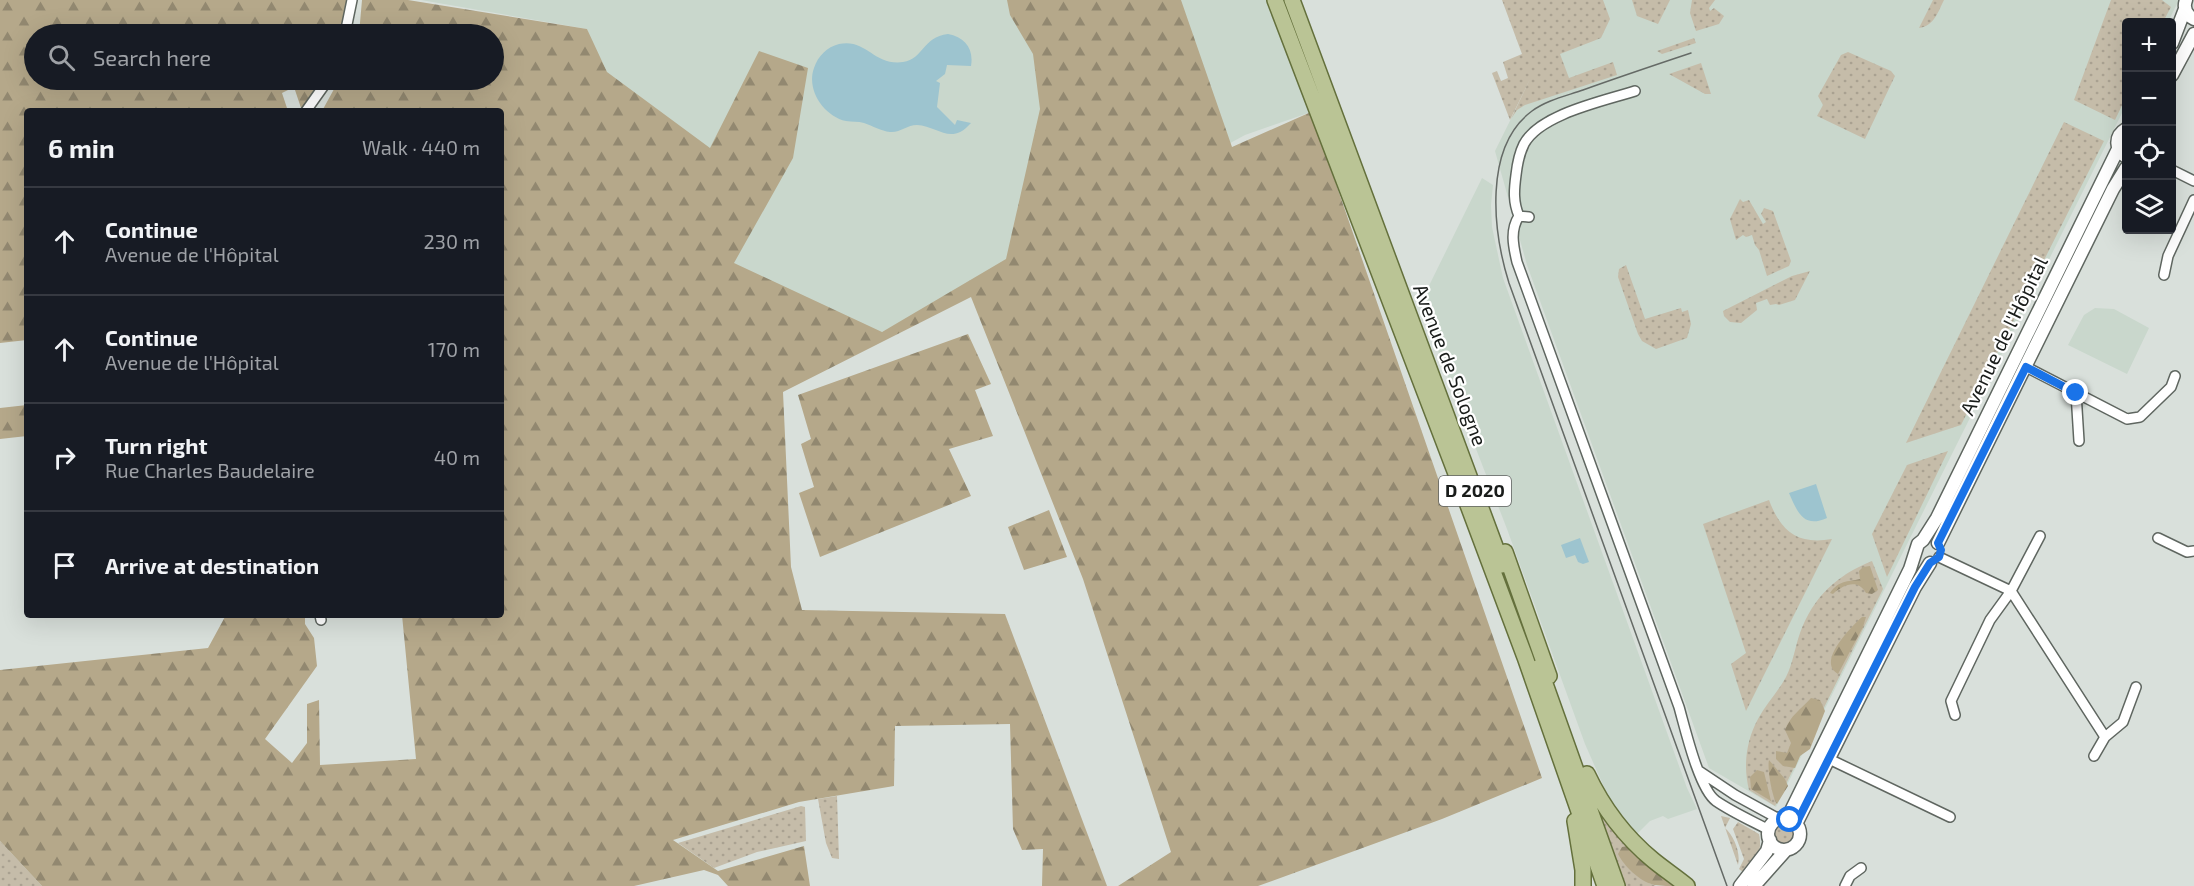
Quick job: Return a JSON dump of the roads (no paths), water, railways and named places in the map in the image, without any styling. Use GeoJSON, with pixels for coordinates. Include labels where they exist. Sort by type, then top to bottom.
{"type":"FeatureCollection","features":[{"type":"Feature","properties":{"kind":"main road"},"geometry":{"type":"LineString","coordinates":[[1275,0],[1347,186]]}},
{"type":"Feature","properties":{"kind":"main road","name":"D 2020"},"geometry":{"type":"LineString","coordinates":[[1281,0],[1347,186],[1468,505],[1605,886]]}},
{"type":"Feature","properties":{"kind":"main road","name":"D 2020"},"geometry":{"type":"LineString","coordinates":[[1293,0],[1327,97]]}},
{"type":"Feature","properties":{"kind":"main road"},"geometry":{"type":"LineString","coordinates":[[1297,0],[1327,97]]}},
{"type":"Feature","properties":{"kind":"main road","name":"Avenue de Sologne"},"geometry":{"type":"LineString","coordinates":[[1327,97],[1442,403],[1617,886]]}},
{"type":"Feature","properties":{"kind":"main road"},"geometry":{"type":"LineString","coordinates":[[1442,403],[1479,477],[1577,752],[1598,798],[1624,833],[1653,860],[1688,886]]}},
{"type":"Feature","properties":{"kind":"main road"},"geometry":{"type":"LineString","coordinates":[[1540,703],[1576,826],[1583,870],[1583,886]]}},
{"type":"Feature","properties":{"kind":"street"},"geometry":{"type":"LineString","coordinates":[[347,24],[352,0]]}},
{"type":"Feature","properties":{"kind":"street"},"geometry":{"type":"LineString","coordinates":[[2186,5],[2187,14],[2194,19]]}},
{"type":"Feature","properties":{"kind":"street"},"geometry":{"type":"LineString","coordinates":[[2176,32],[2186,5]]}},
{"type":"Feature","properties":{"kind":"street"},"geometry":{"type":"LineString","coordinates":[[2174,72],[2194,34]]}},
{"type":"Feature","properties":{"kind":"street"},"geometry":{"type":"LineString","coordinates":[[308,108],[321,90]]}},
{"type":"Feature","properties":{"kind":"street"},"geometry":{"type":"LineString","coordinates":[[1635,91],[1559,117],[1539,127],[1524,143],[1514,192],[1515,206],[1524,216],[1513,230],[1517,262],[1708,792],[1715,800],[1769,835],[1776,848],[1786,850]]}},
{"type":"Feature","properties":{"kind":"street","name":"Avenue de l'Hôpital"},"geometry":{"type":"LineString","coordinates":[[1923,540],[1937,518],[2016,355],[2122,153],[2119,135],[2122,133]]}},
{"type":"Feature","properties":{"kind":"street"},"geometry":{"type":"LineString","coordinates":[[2176,172],[2194,181]]}},
{"type":"Feature","properties":{"kind":"street","name":"Avenue de l'Hôpital"},"geometry":{"type":"LineString","coordinates":[[1938,543],[2113,189],[2122,176]]}},
{"type":"Feature","properties":{"kind":"street"},"geometry":{"type":"LineString","coordinates":[[2164,275],[2168,256],[2194,200]]}},
{"type":"Feature","properties":{"kind":"street"},"geometry":{"type":"LineString","coordinates":[[2016,355],[2025,369]]}},
{"type":"Feature","properties":{"kind":"street"},"geometry":{"type":"LineString","coordinates":[[2008,371],[2025,369],[2127,419],[2140,417],[2171,387],[2175,376]]}},
{"type":"Feature","properties":{"kind":"street"},"geometry":{"type":"LineString","coordinates":[[2076,393],[2079,441]]}},
{"type":"Feature","properties":{"kind":"street"},"geometry":{"type":"LineString","coordinates":[[1955,715],[1951,701],[1990,620],[2011,591],[2040,536]]}},
{"type":"Feature","properties":{"kind":"street"},"geometry":{"type":"LineString","coordinates":[[2158,538],[2187,552],[2194,551]]}},
{"type":"Feature","properties":{"kind":"street"},"geometry":{"type":"LineString","coordinates":[[1931,539],[1938,543],[1941,550],[1915,587],[1829,759],[1787,821],[1916,554],[1918,544],[1923,540],[1931,539]]}},
{"type":"Feature","properties":{"kind":"street"},"geometry":{"type":"LineString","coordinates":[[1916,554],[1920,560],[1935,560],[2011,591],[2105,737]]}},
{"type":"Feature","properties":{"kind":"street"},"geometry":{"type":"LineString","coordinates":[[2094,756],[2105,737],[2123,722],[2136,687]]}},
{"type":"Feature","properties":{"kind":"street"},"geometry":{"type":"LineString","coordinates":[[1829,759],[1950,817]]}},
{"type":"Feature","properties":{"kind":"street"},"geometry":{"type":"LineString","coordinates":[[1699,771],[1735,795],[1787,821],[1800,838],[1795,846],[1786,850],[1754,886]]}},
{"type":"Feature","properties":{"kind":"street"},"geometry":{"type":"LineString","coordinates":[[1725,806],[1735,795]]}},
{"type":"Feature","properties":{"kind":"street"},"geometry":{"type":"LineString","coordinates":[[1740,886],[1767,851],[1769,835],[1774,822],[1787,821]]}},
{"type":"Feature","properties":{"kind":"street"},"geometry":{"type":"LineString","coordinates":[[1845,886],[1850,876],[1861,868]]}},
{"type":"Feature","properties":{"kind":"water"},"geometry":{"type":"Polygon","coordinates":[[[948,34],[964,41],[970,49],[972,60],[971,66],[947,65],[945,74],[936,81],[940,83],[937,107],[955,125],[957,120],[971,123],[964,130],[951,134],[917,125],[890,132],[880,130],[862,122],[838,118],[824,108],[815,93],[812,76],[814,68],[821,56],[835,45],[848,43],[856,45],[885,60],[903,62],[915,57],[933,39],[948,34]]]}},
{"type":"Feature","properties":{"kind":"water"},"geometry":{"type":"Polygon","coordinates":[[[1816,484],[1827,518],[1812,521],[1807,520],[1798,512],[1789,493],[1816,484]]]}},
{"type":"Feature","properties":{"kind":"water"},"geometry":{"type":"Polygon","coordinates":[[[1580,538],[1589,562],[1583,564],[1578,562],[1575,555],[1566,558],[1561,545],[1580,538]]]}},
{"type":"Feature","properties":{"kind":"tram line"},"geometry":{"type":"LineString","coordinates":[[1691,53],[1557,99],[1532,111],[1516,127],[1505,146],[1496,191],[1496,216],[1503,262],[1509,283],[1727,886]]}}]}
